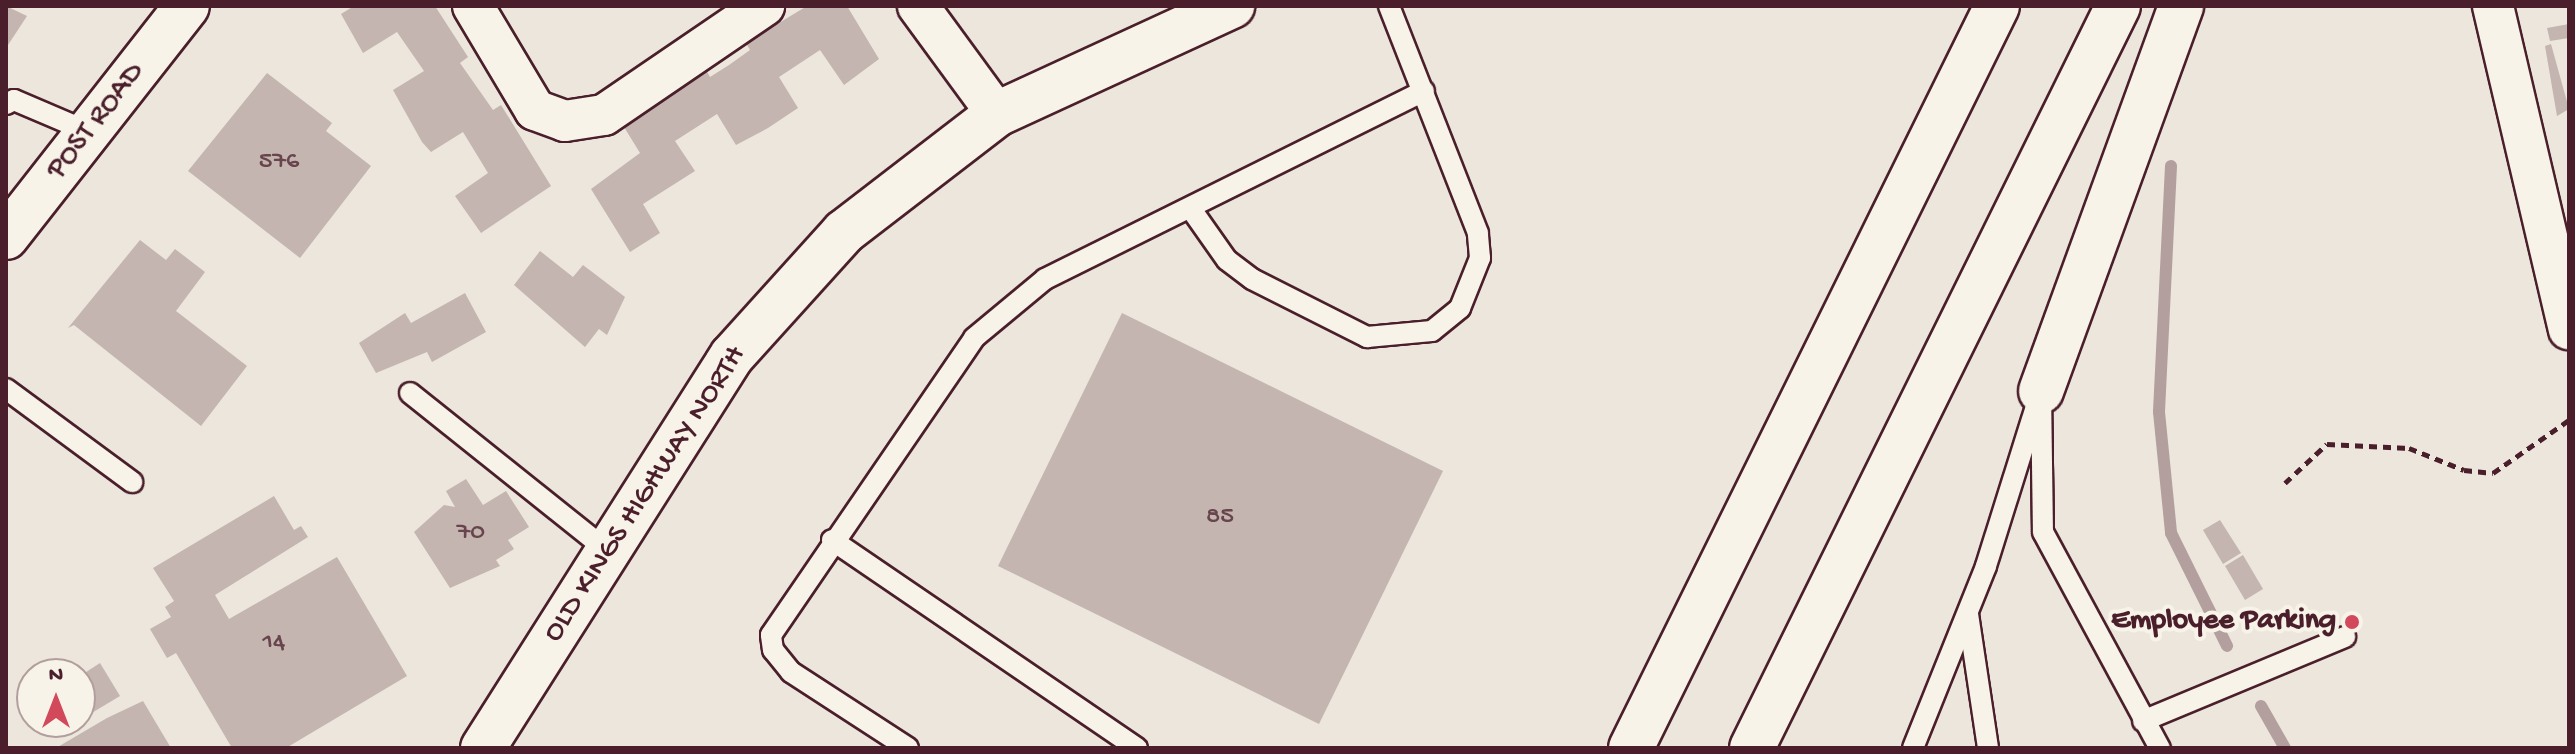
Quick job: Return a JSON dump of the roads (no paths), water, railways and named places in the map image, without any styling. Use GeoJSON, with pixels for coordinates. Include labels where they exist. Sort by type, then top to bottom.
{"type":"FeatureCollection","features":[{"type":"Feature","properties":{"kind":"main road","name":"OLD KINGS HIGHWAY NORTH"},"geometry":{"type":"LineString","coordinates":[[483,748],[732,356],[844,232],[997,114],[1232,6]]}},
{"type":"Feature","properties":{"kind":"main road"},"geometry":{"type":"LineString","coordinates":[[1631,748],[1997,6]]}},
{"type":"Feature","properties":{"kind":"main road"},"geometry":{"type":"LineString","coordinates":[[1752,748],[2118,6]]}},
{"type":"Feature","properties":{"kind":"main road"},"geometry":{"type":"LineString","coordinates":[[2041,391],[2181,6]]}},
{"type":"Feature","properties":{"kind":"main road","name":"POST ROAD"},"geometry":{"type":"LineString","coordinates":[[6,237],[89,132],[171,12]]}},
{"type":"Feature","properties":{"kind":"street"},"geometry":{"type":"LineString","coordinates":[[473,6],[535,110],[565,121],[604,115],[764,6]]}},
{"type":"Feature","properties":{"kind":"street"},"geometry":{"type":"LineString","coordinates":[[918,6],[997,114]]}},
{"type":"Feature","properties":{"kind":"street"},"geometry":{"type":"LineString","coordinates":[[2493,6],[2569,329]]}},
{"type":"Feature","properties":{"kind":"lane"},"geometry":{"type":"LineString","coordinates":[[1191,209],[1227,260],[1252,279],[1354,331],[1397,337],[1432,331],[1460,308],[1480,258],[1424,91],[1389,6]]}},
{"type":"Feature","properties":{"kind":"lane"},"geometry":{"type":"LineString","coordinates":[[908,748],[791,672],[773,650],[776,619],[974,338],[1045,279],[1424,91]]}},
{"type":"Feature","properties":{"kind":"lane"},"geometry":{"type":"LineString","coordinates":[[6,104],[14,100],[89,132]]}},
{"type":"Feature","properties":{"kind":"lane"},"geometry":{"type":"LineString","coordinates":[[6,389],[132,482]]}},
{"type":"Feature","properties":{"kind":"lane"},"geometry":{"type":"LineString","coordinates":[[1913,748],[1968,612],[2041,391]]}},
{"type":"Feature","properties":{"kind":"lane"},"geometry":{"type":"LineString","coordinates":[[2041,391],[2043,532],[2160,748]]}},
{"type":"Feature","properties":{"kind":"lane"},"geometry":{"type":"LineString","coordinates":[[410,393],[607,550]]}},
{"type":"Feature","properties":{"kind":"lane"},"geometry":{"type":"LineString","coordinates":[[832,540],[1137,748]]}},
{"type":"Feature","properties":{"kind":"lane"},"geometry":{"type":"LineString","coordinates":[[1968,612],[1988,748]]}},
{"type":"Feature","properties":{"kind":"lane"},"geometry":{"type":"LineString","coordinates":[[2143,721],[2345,637]]}},
{"type":"Feature","properties":{"kind":"waterway"},"geometry":{"type":"LineString","coordinates":[[2171,166],[2159,412],[2171,533],[2227,646]]}},
{"type":"Feature","properties":{"kind":"waterway"},"geometry":{"type":"LineString","coordinates":[[2261,706],[2285,748]]}},
{"type":"Feature","properties":{"kind":"place","name":"Employee Parking"},"geometry":{"type":"Point","coordinates":[2352,622]}}]}
